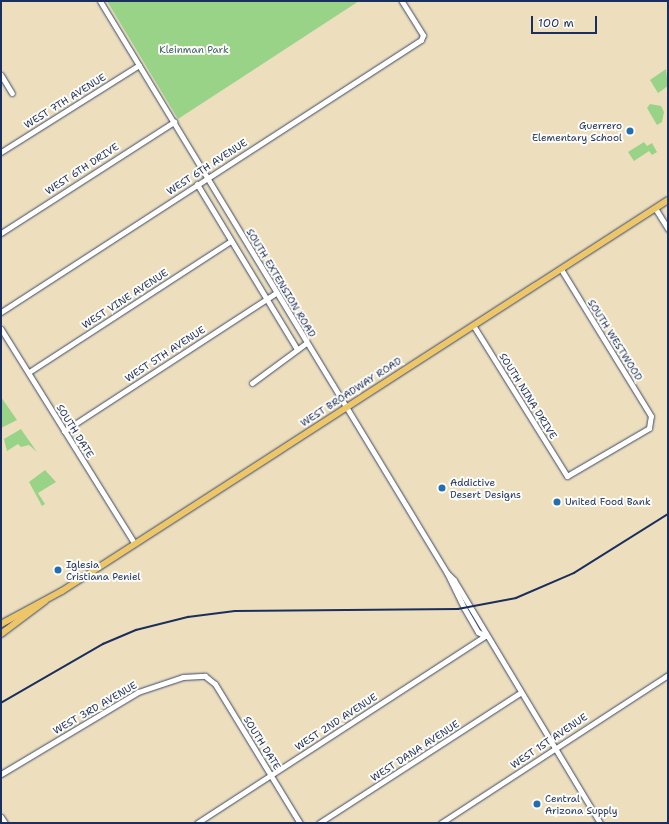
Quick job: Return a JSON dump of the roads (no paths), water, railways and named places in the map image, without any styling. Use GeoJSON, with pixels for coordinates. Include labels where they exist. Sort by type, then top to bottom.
{"type":"FeatureCollection","features":[{"type":"Feature","properties":{"kind":"main road","name":"WEST BROADWAY ROAD"},"geometry":{"type":"LineString","coordinates":[[1,634],[45,601],[134,543],[668,200]]}},
{"type":"Feature","properties":{"kind":"main road","name":"WEST BROADWAY ROAD"},"geometry":{"type":"LineString","coordinates":[[1,624],[30,605],[45,601]]}},
{"type":"Feature","properties":{"kind":"street","name":"SOUTH EXTENSION ROAD"},"geometry":{"type":"LineString","coordinates":[[100,1],[345,408],[446,573],[454,580],[485,636],[600,823]]}},
{"type":"Feature","properties":{"kind":"street","name":"WEST 6TH AVENUE"},"geometry":{"type":"LineString","coordinates":[[1,312],[423,37],[402,1]]}},
{"type":"Feature","properties":{"kind":"street","name":"WEST 7TH AVENUE"},"geometry":{"type":"LineString","coordinates":[[1,152],[139,65]]}},
{"type":"Feature","properties":{"kind":"street"},"geometry":{"type":"LineString","coordinates":[[1,75],[12,93]]}},
{"type":"Feature","properties":{"kind":"street","name":"WEST 6TH DRIVE"},"geometry":{"type":"LineString","coordinates":[[1,233],[174,122]]}},
{"type":"Feature","properties":{"kind":"street","name":"SOUTH EXTENSION ROAD"},"geometry":{"type":"LineString","coordinates":[[197,184],[297,349]]}},
{"type":"Feature","properties":{"kind":"street"},"geometry":{"type":"LineString","coordinates":[[655,208],[668,229]]}},
{"type":"Feature","properties":{"kind":"street","name":"WEST VINE AVENUE"},"geometry":{"type":"LineString","coordinates":[[29,372],[231,241]]}},
{"type":"Feature","properties":{"kind":"street","name":"SOUTH WESTWOOD"},"geometry":{"type":"LineString","coordinates":[[561,269],[652,422],[607,455],[567,476]]}},
{"type":"Feature","properties":{"kind":"street","name":"WEST 5TH AVENUE"},"geometry":{"type":"LineString","coordinates":[[64,431],[276,293]]}},
{"type":"Feature","properties":{"kind":"street","name":"SOUTH NINA DRIVE"},"geometry":{"type":"LineString","coordinates":[[474,325],[567,476]]}},
{"type":"Feature","properties":{"kind":"street","name":"SOUTH DATE"},"geometry":{"type":"LineString","coordinates":[[1,329],[134,543]]}},
{"type":"Feature","properties":{"kind":"street"},"geometry":{"type":"LineString","coordinates":[[252,383],[306,343]]}},
{"type":"Feature","properties":{"kind":"street","name":"WEST 2ND AVENUE"},"geometry":{"type":"LineString","coordinates":[[197,823],[485,636]]}},
{"type":"Feature","properties":{"kind":"street","name":"WEST 1ST AVENUE"},"geometry":{"type":"LineString","coordinates":[[441,823],[668,675]]}},
{"type":"Feature","properties":{"kind":"street","name":"SOUTH DATE"},"geometry":{"type":"LineString","coordinates":[[205,676],[215,684],[300,823]]}},
{"type":"Feature","properties":{"kind":"street","name":"WEST 3RD AVENUE"},"geometry":{"type":"LineString","coordinates":[[1,774],[138,692],[183,677],[205,676]]}},
{"type":"Feature","properties":{"kind":"street","name":"WEST DANA AVENUE"},"geometry":{"type":"LineString","coordinates":[[319,823],[520,693]]}},
{"type":"Feature","properties":{"kind":"street"},"geometry":{"type":"LineString","coordinates":[[1,817],[5,823]]}},
{"type":"Feature","properties":{"kind":"railway"},"geometry":{"type":"LineString","coordinates":[[1,703],[103,644],[136,630],[188,617],[235,611],[458,609],[516,598],[574,573],[668,514]]}},
{"type":"Feature","properties":{"kind":"place","name":"Guerrero Elementary School"},"geometry":{"type":"Point","coordinates":[630,131]}},
{"type":"Feature","properties":{"kind":"place","name":"Addictive Desert Designs"},"geometry":{"type":"Point","coordinates":[442,488]}},
{"type":"Feature","properties":{"kind":"place","name":"United Food Bank"},"geometry":{"type":"Point","coordinates":[557,502]}},
{"type":"Feature","properties":{"kind":"place","name":"Iglesia Cristiana Peniel"},"geometry":{"type":"Point","coordinates":[58,570]}},
{"type":"Feature","properties":{"kind":"place","name":"Central Arizona Supply"},"geometry":{"type":"Point","coordinates":[537,804]}},
{"type":"Feature","properties":{"kind":"park label","name":"Kleinman Park"},"geometry":{"type":"Point","coordinates":[194,50]}}]}
